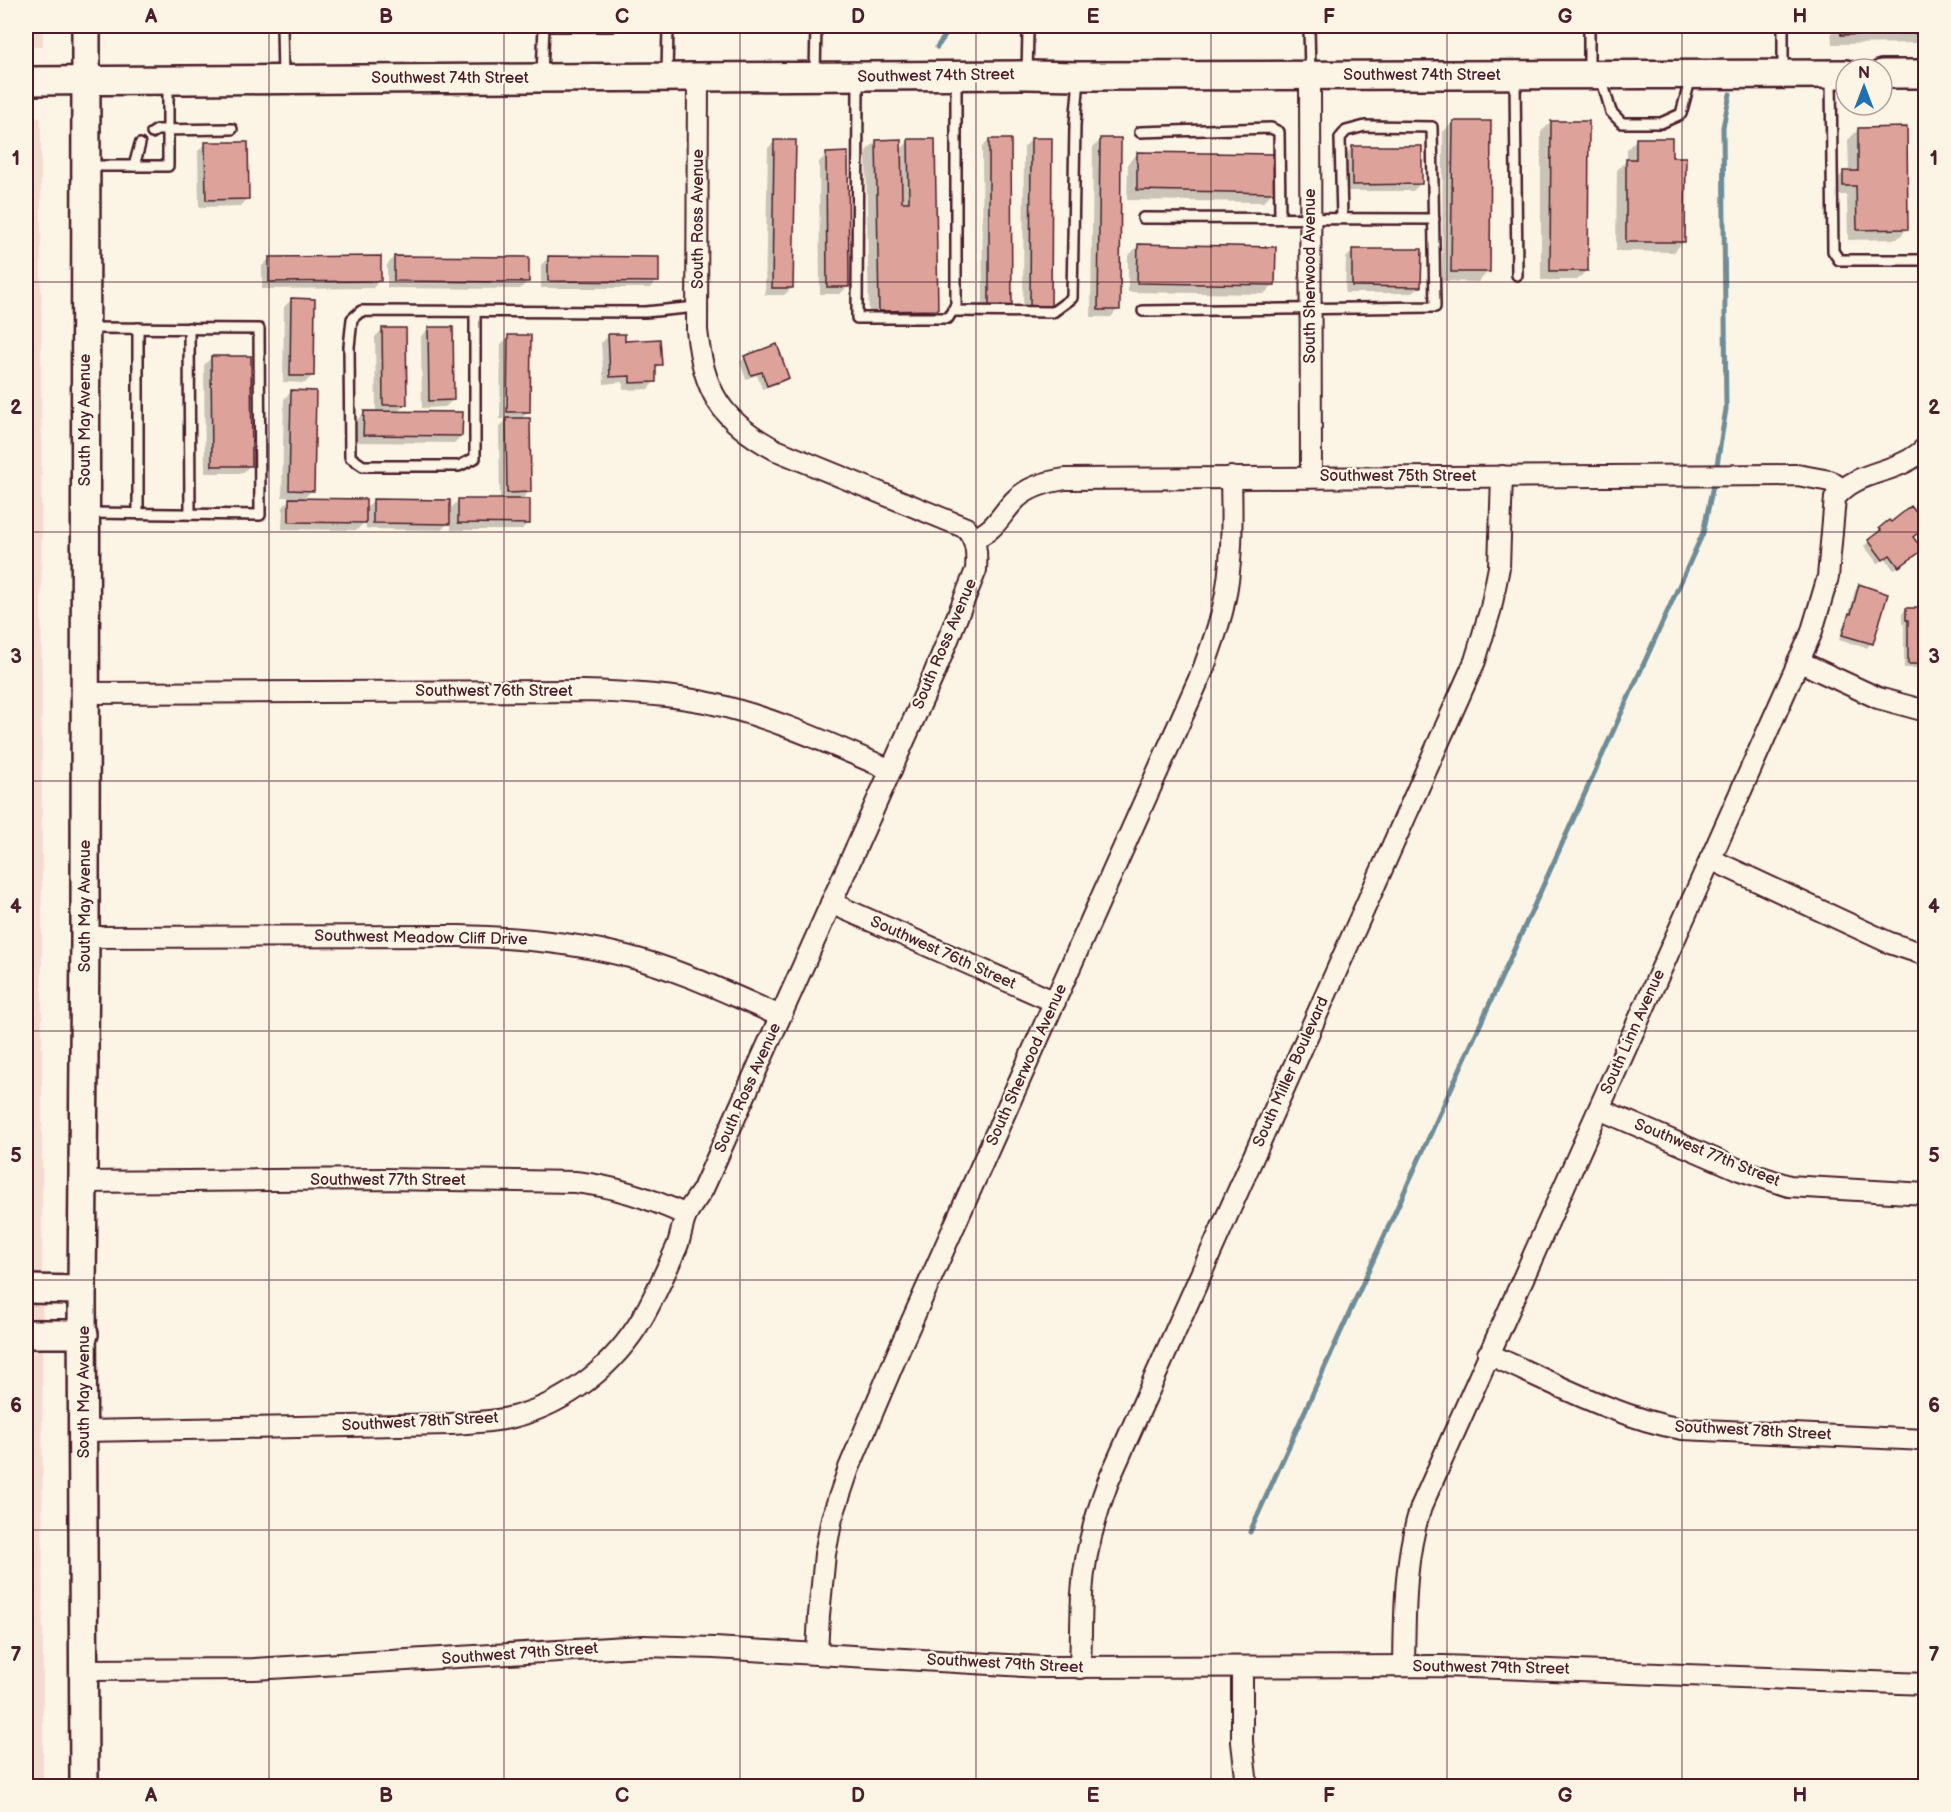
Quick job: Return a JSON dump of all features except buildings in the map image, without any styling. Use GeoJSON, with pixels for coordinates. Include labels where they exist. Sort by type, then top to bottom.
{"type":"FeatureCollection","features":[{"type":"Feature","properties":{"kind":"main road","name":"South May Avenue"},"geometry":{"type":"LineString","coordinates":[[84,1786],[84,1334],[82,1290],[85,937],[86,26]]}},
{"type":"Feature","properties":{"kind":"main road","name":"Southwest 74th Street"},"geometry":{"type":"LineString","coordinates":[[26,81],[1027,75],[1834,74]]}},
{"type":"Feature","properties":{"kind":"main road"},"geometry":{"type":"LineString","coordinates":[[1894,74],[1926,74]]}},
{"type":"Feature","properties":{"kind":"main road"},"geometry":{"type":"LineString","coordinates":[[26,1289],[82,1290]]}},
{"type":"Feature","properties":{"kind":"main road"},"geometry":{"type":"LineString","coordinates":[[26,1334],[84,1334]]}},
{"type":"Feature","properties":{"kind":"street","name":"South Sherwood Avenue"},"geometry":{"type":"LineString","coordinates":[[1310,76],[1311,477]]}},
{"type":"Feature","properties":{"kind":"street","name":"South Ross Avenue"},"geometry":{"type":"LineString","coordinates":[[686,1215],[703,1189],[934,674],[976,570],[973,538],[966,528],[776,450],[748,435],[737,426],[716,400],[705,375],[698,344],[698,77]]}},
{"type":"Feature","properties":{"kind":"street"},"geometry":{"type":"LineString","coordinates":[[1842,489],[1869,475],[1907,463],[1926,447]]}},
{"type":"Feature","properties":{"kind":"street","name":"South Miller Boulevard"},"geometry":{"type":"LineString","coordinates":[[1080,1668],[1082,1592],[1085,1572],[1094,1527],[1108,1482],[1475,661],[1491,608],[1499,567],[1502,476]]}},
{"type":"Feature","properties":{"kind":"street","name":"Southwest 75th Street"},"geometry":{"type":"LineString","coordinates":[[973,538],[992,529],[1015,500],[1026,491],[1051,481],[1087,477],[1808,476],[1830,481],[1842,489]]}},
{"type":"Feature","properties":{"kind":"street","name":"South Sherwood Avenue"},"geometry":{"type":"LineString","coordinates":[[817,1653],[825,1554],[832,1518],[849,1468],[898,1353],[1203,670],[1223,608],[1227,587],[1232,511],[1231,477]]}},
{"type":"Feature","properties":{"kind":"street","name":"South Linn Avenue"},"geometry":{"type":"LineString","coordinates":[[1404,1666],[1407,1572],[1415,1525],[1488,1354],[1811,634],[1824,596],[1830,567],[1835,498],[1842,489]]}},
{"type":"Feature","properties":{"kind":"street"},"geometry":{"type":"LineString","coordinates":[[1798,661],[1878,698],[1926,711]]}},
{"type":"Feature","properties":{"kind":"street","name":"Southwest 76th Street"},"geometry":{"type":"LineString","coordinates":[[85,693],[582,691],[638,693],[705,702],[745,712],[793,728],[891,770]]}},
{"type":"Feature","properties":{"kind":"street"},"geometry":{"type":"LineString","coordinates":[[1710,859],[1890,944],[1926,955]]}},
{"type":"Feature","properties":{"kind":"street","name":"Southwest 76th Street"},"geometry":{"type":"LineString","coordinates":[[831,903],[1055,1002]]}},
{"type":"Feature","properties":{"kind":"street","name":"Southwest Meadow Cliff Drive"},"geometry":{"type":"LineString","coordinates":[[85,937],[459,936],[538,940],[598,950],[654,964],[780,1016]]}},
{"type":"Feature","properties":{"kind":"street","name":"Southwest 77th Street"},"geometry":{"type":"LineString","coordinates":[[1599,1109],[1740,1170],[1790,1186],[1926,1194]]}},
{"type":"Feature","properties":{"kind":"street","name":"Southwest 77th Street"},"geometry":{"type":"LineString","coordinates":[[84,1182],[369,1179],[566,1181],[618,1189],[686,1215]]}},
{"type":"Feature","properties":{"kind":"street","name":"Southwest 78th Street"},"geometry":{"type":"LineString","coordinates":[[84,1431],[450,1424],[486,1422],[514,1417],[534,1410],[574,1390],[594,1376],[627,1341],[644,1316],[678,1246],[686,1215]]}},
{"type":"Feature","properties":{"kind":"street","name":"Southwest 78th Street"},"geometry":{"type":"LineString","coordinates":[[1488,1354],[1624,1413],[1668,1426],[1926,1440]]}},
{"type":"Feature","properties":{"kind":"street","name":"Southwest 79th Street"},"geometry":{"type":"LineString","coordinates":[[85,1670],[254,1670],[643,1646],[1080,1668],[1404,1666],[1926,1684]]}},
{"type":"Feature","properties":{"kind":"street"},"geometry":{"type":"LineString","coordinates":[[1242,1667],[1242,1742],[1247,1786]]}},
{"type":"Feature","properties":{"kind":"lane"},"geometry":{"type":"LineString","coordinates":[[282,26],[283,78]]}},
{"type":"Feature","properties":{"kind":"lane"},"geometry":{"type":"LineString","coordinates":[[542,78],[544,26],[612,26]]}},
{"type":"Feature","properties":{"kind":"lane"},"geometry":{"type":"LineString","coordinates":[[667,78],[668,26]]}},
{"type":"Feature","properties":{"kind":"lane"},"geometry":{"type":"LineString","coordinates":[[815,77],[816,26]]}},
{"type":"Feature","properties":{"kind":"lane"},"geometry":{"type":"LineString","coordinates":[[1027,75],[1028,33],[1032,26]]}},
{"type":"Feature","properties":{"kind":"lane"},"geometry":{"type":"LineString","coordinates":[[1309,26],[1310,76]]}},
{"type":"Feature","properties":{"kind":"lane"},"geometry":{"type":"LineString","coordinates":[[1589,26],[1595,75],[1611,112],[1622,123],[1661,123],[1681,114],[1692,75]]}},
{"type":"Feature","properties":{"kind":"lane"},"geometry":{"type":"LineString","coordinates":[[1783,26],[1783,74]]}},
{"type":"Feature","properties":{"kind":"lane"},"geometry":{"type":"LineString","coordinates":[[1515,75],[1517,275]]}},
{"type":"Feature","properties":{"kind":"lane"},"geometry":{"type":"LineString","coordinates":[[953,310],[1053,312],[1071,298],[1075,125],[1079,76]]}},
{"type":"Feature","properties":{"kind":"lane"},"geometry":{"type":"LineString","coordinates":[[858,77],[857,318],[948,318],[956,305],[956,77]]}},
{"type":"Feature","properties":{"kind":"lane"},"geometry":{"type":"LineString","coordinates":[[85,166],[168,166],[168,81]]}},
{"type":"Feature","properties":{"kind":"lane"},"geometry":{"type":"LineString","coordinates":[[1838,117],[1833,251],[1839,261],[1926,260]]}},
{"type":"Feature","properties":{"kind":"lane"},"geometry":{"type":"LineString","coordinates":[[1143,310],[1435,307],[1432,127],[1365,126],[1346,131],[1340,138],[1342,218]]}},
{"type":"Feature","properties":{"kind":"lane"},"geometry":{"type":"LineString","coordinates":[[1140,132],[1271,128],[1279,132],[1280,218]]}},
{"type":"Feature","properties":{"kind":"lane"},"geometry":{"type":"LineString","coordinates":[[152,133],[156,130],[167,129],[232,129]]}},
{"type":"Feature","properties":{"kind":"lane"},"geometry":{"type":"LineString","coordinates":[[134,166],[140,144]]}},
{"type":"Feature","properties":{"kind":"lane"},"geometry":{"type":"LineString","coordinates":[[1143,218],[1434,219]]}},
{"type":"Feature","properties":{"kind":"lane"},"geometry":{"type":"LineString","coordinates":[[475,310],[475,458],[459,466],[363,466],[350,457],[349,347],[352,319],[361,310],[475,310],[645,312],[697,307]]}},
{"type":"Feature","properties":{"kind":"lane"},"geometry":{"type":"LineString","coordinates":[[85,328],[259,329],[260,515],[85,513]]}},
{"type":"Feature","properties":{"kind":"lane"},"geometry":{"type":"LineString","coordinates":[[138,328],[138,513]]}},
{"type":"Feature","properties":{"kind":"lane"},"geometry":{"type":"LineString","coordinates":[[189,328],[190,514]]}},
{"type":"Feature","properties":{"kind":"shaded area"},"geometry":{"type":"Polygon","coordinates":[[[26,26],[43,26],[43,47],[26,47],[26,26]]]}},
{"type":"Feature","properties":{"kind":"shaded area"},"geometry":{"type":"Polygon","coordinates":[[[26,118],[41,118],[43,1786],[26,1786],[26,118]]]}},
{"type":"Feature","properties":{"kind":"waterway"},"geometry":{"type":"LineString","coordinates":[[937,47],[952,26]]}},
{"type":"Feature","properties":{"kind":"waterway"},"geometry":{"type":"LineString","coordinates":[[1716,471],[1726,409],[1723,127],[1730,94]]}},
{"type":"Feature","properties":{"kind":"waterway"},"geometry":{"type":"LineString","coordinates":[[1250,1532],[1703,533],[1714,481]]}}]}
